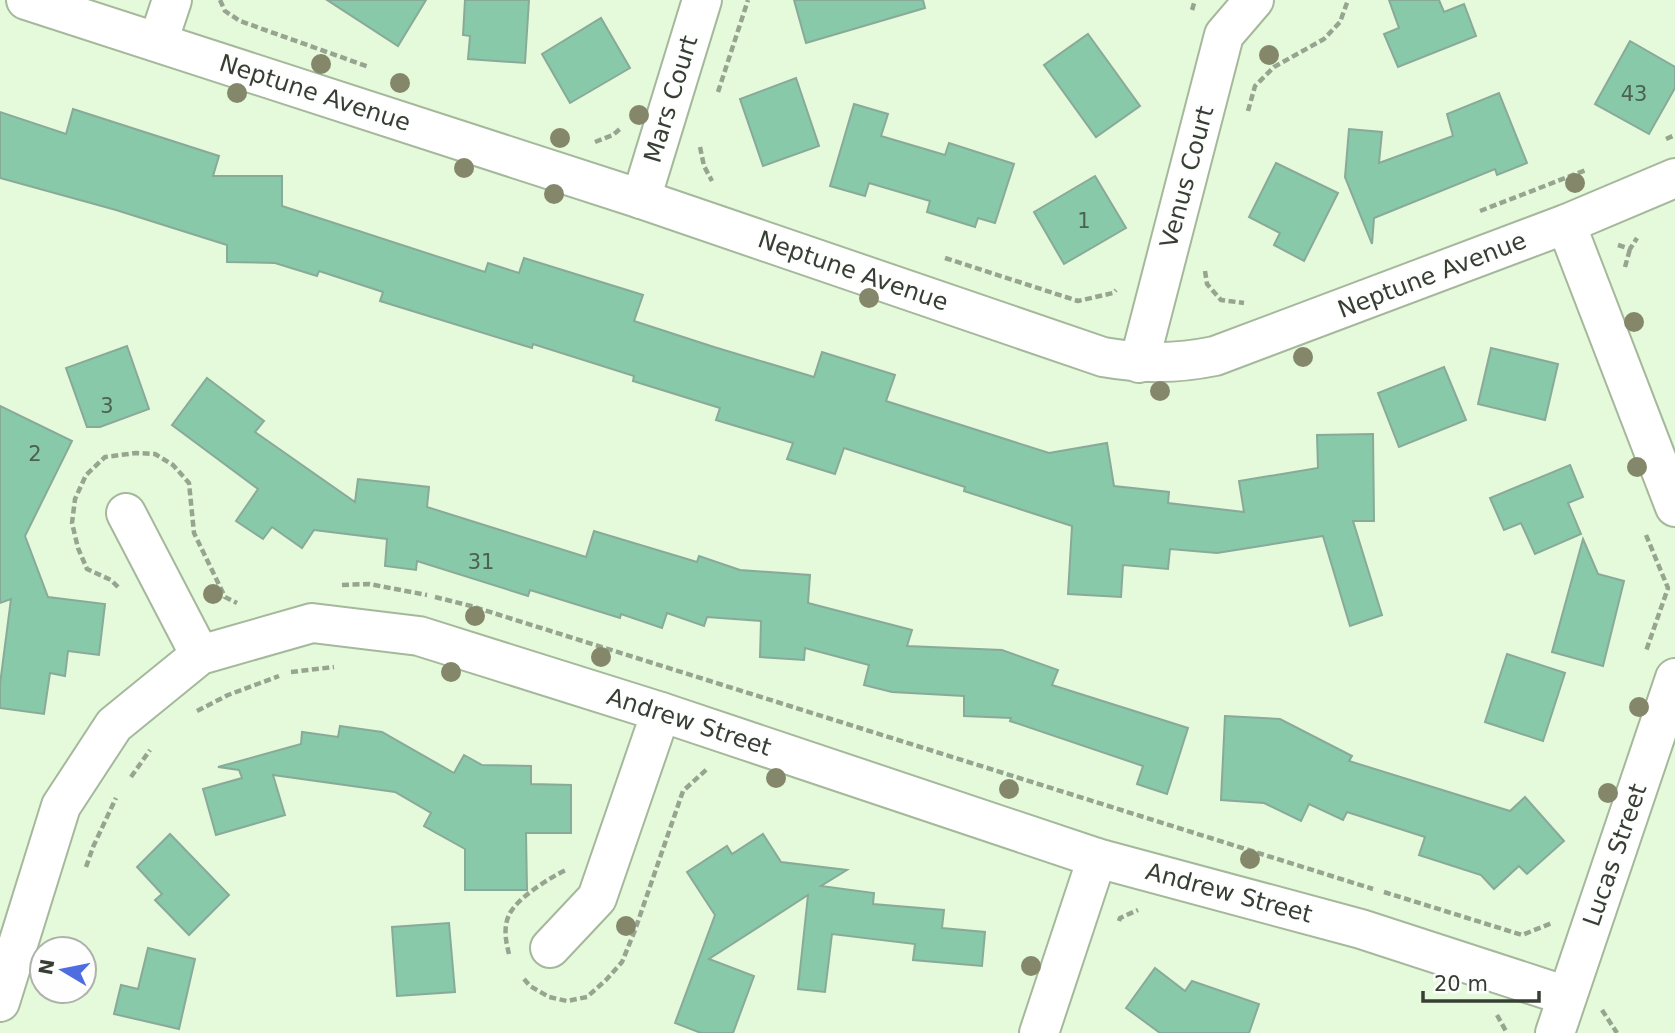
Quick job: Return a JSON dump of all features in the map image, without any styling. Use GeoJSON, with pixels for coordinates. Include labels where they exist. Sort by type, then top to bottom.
{"type":"FeatureCollection","features":[{"type":"Feature","properties":{"kind":"street","name":"Neptune Avenue"},"geometry":{"type":"LineString","coordinates":[[26,0],[641,199],[1102,357],[1139,363],[1181,363],[1215,356],[1566,224],[1675,178]]}},
{"type":"Feature","properties":{"kind":"street"},"geometry":{"type":"LineString","coordinates":[[158,42],[172,0]]}},
{"type":"Feature","properties":{"kind":"street","name":"Mars Court"},"geometry":{"type":"LineString","coordinates":[[641,199],[702,0]]}},
{"type":"Feature","properties":{"kind":"street","name":"Venus Court"},"geometry":{"type":"LineString","coordinates":[[1139,363],[1224,35],[1254,0]]}},
{"type":"Feature","properties":{"kind":"street"},"geometry":{"type":"LineString","coordinates":[[1566,224],[1675,507]]}},
{"type":"Feature","properties":{"kind":"street"},"geometry":{"type":"LineString","coordinates":[[126,513],[200,655]]}},
{"type":"Feature","properties":{"kind":"street","name":"Andrew Street"},"geometry":{"type":"LineString","coordinates":[[0,1002],[61,806],[114,725],[200,655],[312,623],[419,636],[661,712],[1097,858],[1361,929],[1567,996]]}},
{"type":"Feature","properties":{"kind":"street","name":"Lucas Street"},"geometry":{"type":"LineString","coordinates":[[1555,1033],[1675,678]]}},
{"type":"Feature","properties":{"kind":"street"},"geometry":{"type":"LineString","coordinates":[[550,947],[597,898],[661,712]]}},
{"type":"Feature","properties":{"kind":"street"},"geometry":{"type":"LineString","coordinates":[[1039,1033],[1097,858]]}},
{"type":"Feature","properties":{"kind":"path"},"geometry":{"type":"LineString","coordinates":[[220,0],[225,11],[240,21],[382,71]]}},
{"type":"Feature","properties":{"kind":"path"},"geometry":{"type":"LineString","coordinates":[[715,100],[748,0]]}},
{"type":"Feature","properties":{"kind":"path"},"geometry":{"type":"LineString","coordinates":[[1192,13],[1195,0]]}},
{"type":"Feature","properties":{"kind":"path"},"geometry":{"type":"LineString","coordinates":[[1247,113],[1255,86],[1274,67],[1324,39],[1340,22],[1348,0]]}},
{"type":"Feature","properties":{"kind":"path"},"geometry":{"type":"LineString","coordinates":[[589,144],[613,135],[630,120]]}},
{"type":"Feature","properties":{"kind":"path"},"geometry":{"type":"LineString","coordinates":[[1662,140],[1675,135]]}},
{"type":"Feature","properties":{"kind":"path"},"geometry":{"type":"LineString","coordinates":[[703,137],[699,149],[714,185]]}},
{"type":"Feature","properties":{"kind":"path"},"geometry":{"type":"LineString","coordinates":[[1479,212],[1597,166]]}},
{"type":"Feature","properties":{"kind":"path"},"geometry":{"type":"LineString","coordinates":[[935,255],[1078,301],[1113,293],[1122,284]]}},
{"type":"Feature","properties":{"kind":"path"},"geometry":{"type":"LineString","coordinates":[[1203,259],[1207,284],[1221,300],[1245,303]]}},
{"type":"Feature","properties":{"kind":"path"},"geometry":{"type":"LineString","coordinates":[[127,595],[111,580],[87,569],[72,523],[75,499],[86,475],[105,457],[136,453],[155,454],[173,465],[189,483],[194,533],[225,597],[239,603]]}},
{"type":"Feature","properties":{"kind":"path"},"geometry":{"type":"LineString","coordinates":[[1642,526],[1668,588],[1646,652]]}},
{"type":"Feature","properties":{"kind":"path"},"geometry":{"type":"LineString","coordinates":[[337,584],[369,584],[471,606],[1522,936],[1555,921]]}},
{"type":"Feature","properties":{"kind":"path"},"geometry":{"type":"LineString","coordinates":[[189,715],[228,695],[287,673],[336,667]]}},
{"type":"Feature","properties":{"kind":"path"},"geometry":{"type":"LineString","coordinates":[[124,786],[148,751],[158,742]]}},
{"type":"Feature","properties":{"kind":"path"},"geometry":{"type":"LineString","coordinates":[[522,977],[530,986],[550,997],[568,1001],[587,997],[606,981],[622,962],[635,930],[683,790],[711,765]]}},
{"type":"Feature","properties":{"kind":"path"},"geometry":{"type":"LineString","coordinates":[[85,870],[93,846],[117,797]]}},
{"type":"Feature","properties":{"kind":"path"},"geometry":{"type":"LineString","coordinates":[[510,958],[505,937],[509,915],[542,882],[569,868]]}},
{"type":"Feature","properties":{"kind":"path"},"geometry":{"type":"LineString","coordinates":[[1116,931],[1120,918],[1139,909]]}},
{"type":"Feature","properties":{"kind":"path"},"geometry":{"type":"LineString","coordinates":[[1602,1010],[1617,1033]]}},
{"type":"Feature","properties":{"kind":"path"},"geometry":{"type":"LineString","coordinates":[[1495,1012],[1507,1033]]}},
{"type":"Feature","properties":{"kind":"building"},"geometry":{"type":"Polygon","coordinates":[[[327,0],[426,0],[398,46],[327,0]]]}},
{"type":"Feature","properties":{"kind":"building"},"geometry":{"type":"Polygon","coordinates":[[[465,0],[529,0],[525,63],[468,59],[470,36],[463,35],[465,0]]]}},
{"type":"Feature","properties":{"kind":"building"},"geometry":{"type":"Polygon","coordinates":[[[794,0],[923,0],[925,8],[806,43],[794,0]]]}},
{"type":"Feature","properties":{"kind":"building"},"geometry":{"type":"Polygon","coordinates":[[[1389,0],[1439,0],[1444,12],[1464,4],[1476,36],[1398,67],[1384,34],[1399,28],[1389,0]]]}},
{"type":"Feature","properties":{"kind":"building"},"geometry":{"type":"Polygon","coordinates":[[[601,18],[630,68],[570,103],[542,54],[601,18]]]}},
{"type":"Feature","properties":{"kind":"building"},"geometry":{"type":"Polygon","coordinates":[[[1088,34],[1140,106],[1096,137],[1044,65],[1088,34]]]}},
{"type":"Feature","properties":{"kind":"building"},"geometry":{"type":"Polygon","coordinates":[[[1630,41],[1675,67],[1675,88],[1649,134],[1595,104],[1630,41]]]}},
{"type":"Feature","properties":{"kind":"building"},"geometry":{"type":"Polygon","coordinates":[[[796,78],[819,146],[763,166],[740,99],[796,78]]]}},
{"type":"Feature","properties":{"kind":"building"},"geometry":{"type":"Polygon","coordinates":[[[1499,93],[1527,163],[1497,175],[1495,169],[1374,218],[1372,244],[1345,177],[1349,129],[1382,132],[1379,163],[1453,136],[1447,114],[1499,93]]]}},
{"type":"Feature","properties":{"kind":"building"},"geometry":{"type":"Polygon","coordinates":[[[854,104],[888,114],[881,136],[945,155],[949,143],[1014,164],[995,223],[978,218],[975,227],[927,212],[930,201],[869,183],[865,196],[830,186],[854,104]]]}},
{"type":"Feature","properties":{"kind":"building"},"geometry":{"type":"Polygon","coordinates":[[[73,109],[219,156],[213,176],[282,176],[282,206],[485,272],[488,263],[519,273],[524,258],[643,295],[634,321],[714,347],[814,377],[822,352],[895,375],[886,401],[1049,453],[1107,443],[1114,486],[1169,492],[1168,503],[1244,512],[1239,481],[1318,468],[1317,435],[1373,434],[1374,521],[1353,521],[1382,615],[1350,626],[1323,536],[1217,553],[1170,549],[1168,569],[1123,565],[1121,597],[1068,594],[1072,526],[964,491],[965,487],[844,448],[835,474],[787,459],[793,443],[716,420],[720,408],[633,381],[634,376],[380,301],[383,292],[319,271],[317,276],[275,263],[227,262],[227,245],[116,210],[0,178],[0,112],[66,134],[73,109]]]}},
{"type":"Feature","properties":{"kind":"building"},"geometry":{"type":"Polygon","coordinates":[[[1276,163],[1338,193],[1304,261],[1274,245],[1280,233],[1249,217],[1276,163]]]}},
{"type":"Feature","properties":{"kind":"building"},"geometry":{"type":"Polygon","coordinates":[[[1095,176],[1126,228],[1064,264],[1034,212],[1095,176]]]}},
{"type":"Feature","properties":{"kind":"building"},"geometry":{"type":"Polygon","coordinates":[[[127,346],[149,409],[100,427],[87,427],[66,368],[127,346]]]}},
{"type":"Feature","properties":{"kind":"building"},"geometry":{"type":"Polygon","coordinates":[[[1491,348],[1558,364],[1545,420],[1478,404],[1491,348]]]}},
{"type":"Feature","properties":{"kind":"building"},"geometry":{"type":"Polygon","coordinates":[[[1444,367],[1466,420],[1399,447],[1378,393],[1444,367]]]}},
{"type":"Feature","properties":{"kind":"building"},"geometry":{"type":"Polygon","coordinates":[[[207,378],[264,421],[255,432],[355,502],[358,479],[429,487],[427,507],[586,557],[594,531],[697,562],[699,556],[740,570],[810,575],[808,603],[912,630],[907,646],[1002,650],[1058,670],[1052,685],[1188,728],[1167,794],[1137,784],[1143,766],[1010,721],[1011,718],[964,716],[964,696],[892,692],[864,685],[869,665],[805,648],[804,660],[760,657],[761,621],[707,617],[704,626],[667,613],[662,628],[621,614],[620,618],[530,590],[528,596],[417,561],[416,570],[385,566],[387,539],[314,530],[302,548],[272,527],[263,539],[236,521],[258,489],[172,425],[207,378]]]}},
{"type":"Feature","properties":{"kind":"building"},"geometry":{"type":"Polygon","coordinates":[[[0,406],[72,441],[25,536],[48,597],[105,604],[99,655],[68,651],[65,676],[50,673],[44,714],[0,708],[0,684],[11,599],[0,603],[0,406]]]}},
{"type":"Feature","properties":{"kind":"building"},"geometry":{"type":"Polygon","coordinates":[[[1570,465],[1583,497],[1568,503],[1581,534],[1535,554],[1521,523],[1504,530],[1490,498],[1570,465]]]}},
{"type":"Feature","properties":{"kind":"building"},"geometry":{"type":"Polygon","coordinates":[[[1583,539],[1598,574],[1624,581],[1603,666],[1552,652],[1583,539]]]}},
{"type":"Feature","properties":{"kind":"building"},"geometry":{"type":"Polygon","coordinates":[[[1507,654],[1565,673],[1543,741],[1485,722],[1507,654]]]}},
{"type":"Feature","properties":{"kind":"building"},"geometry":{"type":"Polygon","coordinates":[[[1225,716],[1280,719],[1352,756],[1349,761],[1510,811],[1525,797],[1564,841],[1527,874],[1519,866],[1494,889],[1481,875],[1419,855],[1425,837],[1347,812],[1343,820],[1309,804],[1301,821],[1264,803],[1221,800],[1225,716]]]}},
{"type":"Feature","properties":{"kind":"building"},"geometry":{"type":"Polygon","coordinates":[[[340,726],[382,732],[454,773],[464,755],[482,765],[531,766],[531,784],[571,785],[571,833],[526,833],[527,890],[465,890],[465,849],[424,826],[431,813],[395,792],[273,775],[285,815],[216,835],[203,789],[242,778],[239,770],[218,767],[301,744],[302,732],[338,737],[340,726]]]}},
{"type":"Feature","properties":{"kind":"building"},"geometry":{"type":"Polygon","coordinates":[[[170,834],[229,895],[189,935],[155,900],[162,894],[137,867],[170,834]]]}},
{"type":"Feature","properties":{"kind":"building"},"geometry":{"type":"Polygon","coordinates":[[[763,834],[781,862],[847,870],[821,886],[874,893],[873,904],[944,910],[942,928],[985,932],[982,966],[913,960],[915,944],[832,934],[825,992],[798,989],[808,895],[709,959],[754,976],[733,1033],[701,1033],[675,1023],[715,915],[687,872],[727,846],[732,854],[763,834]]]}},
{"type":"Feature","properties":{"kind":"building"},"geometry":{"type":"Polygon","coordinates":[[[449,923],[455,992],[397,996],[392,927],[449,923]]]}},
{"type":"Feature","properties":{"kind":"building"},"geometry":{"type":"Polygon","coordinates":[[[148,948],[195,959],[179,1029],[114,1014],[121,985],[138,989],[148,948]]]}},
{"type":"Feature","properties":{"kind":"building"},"geometry":{"type":"Polygon","coordinates":[[[1155,968],[1185,991],[1192,981],[1259,1004],[1249,1033],[1160,1033],[1126,1008],[1155,968]]]}}]}
